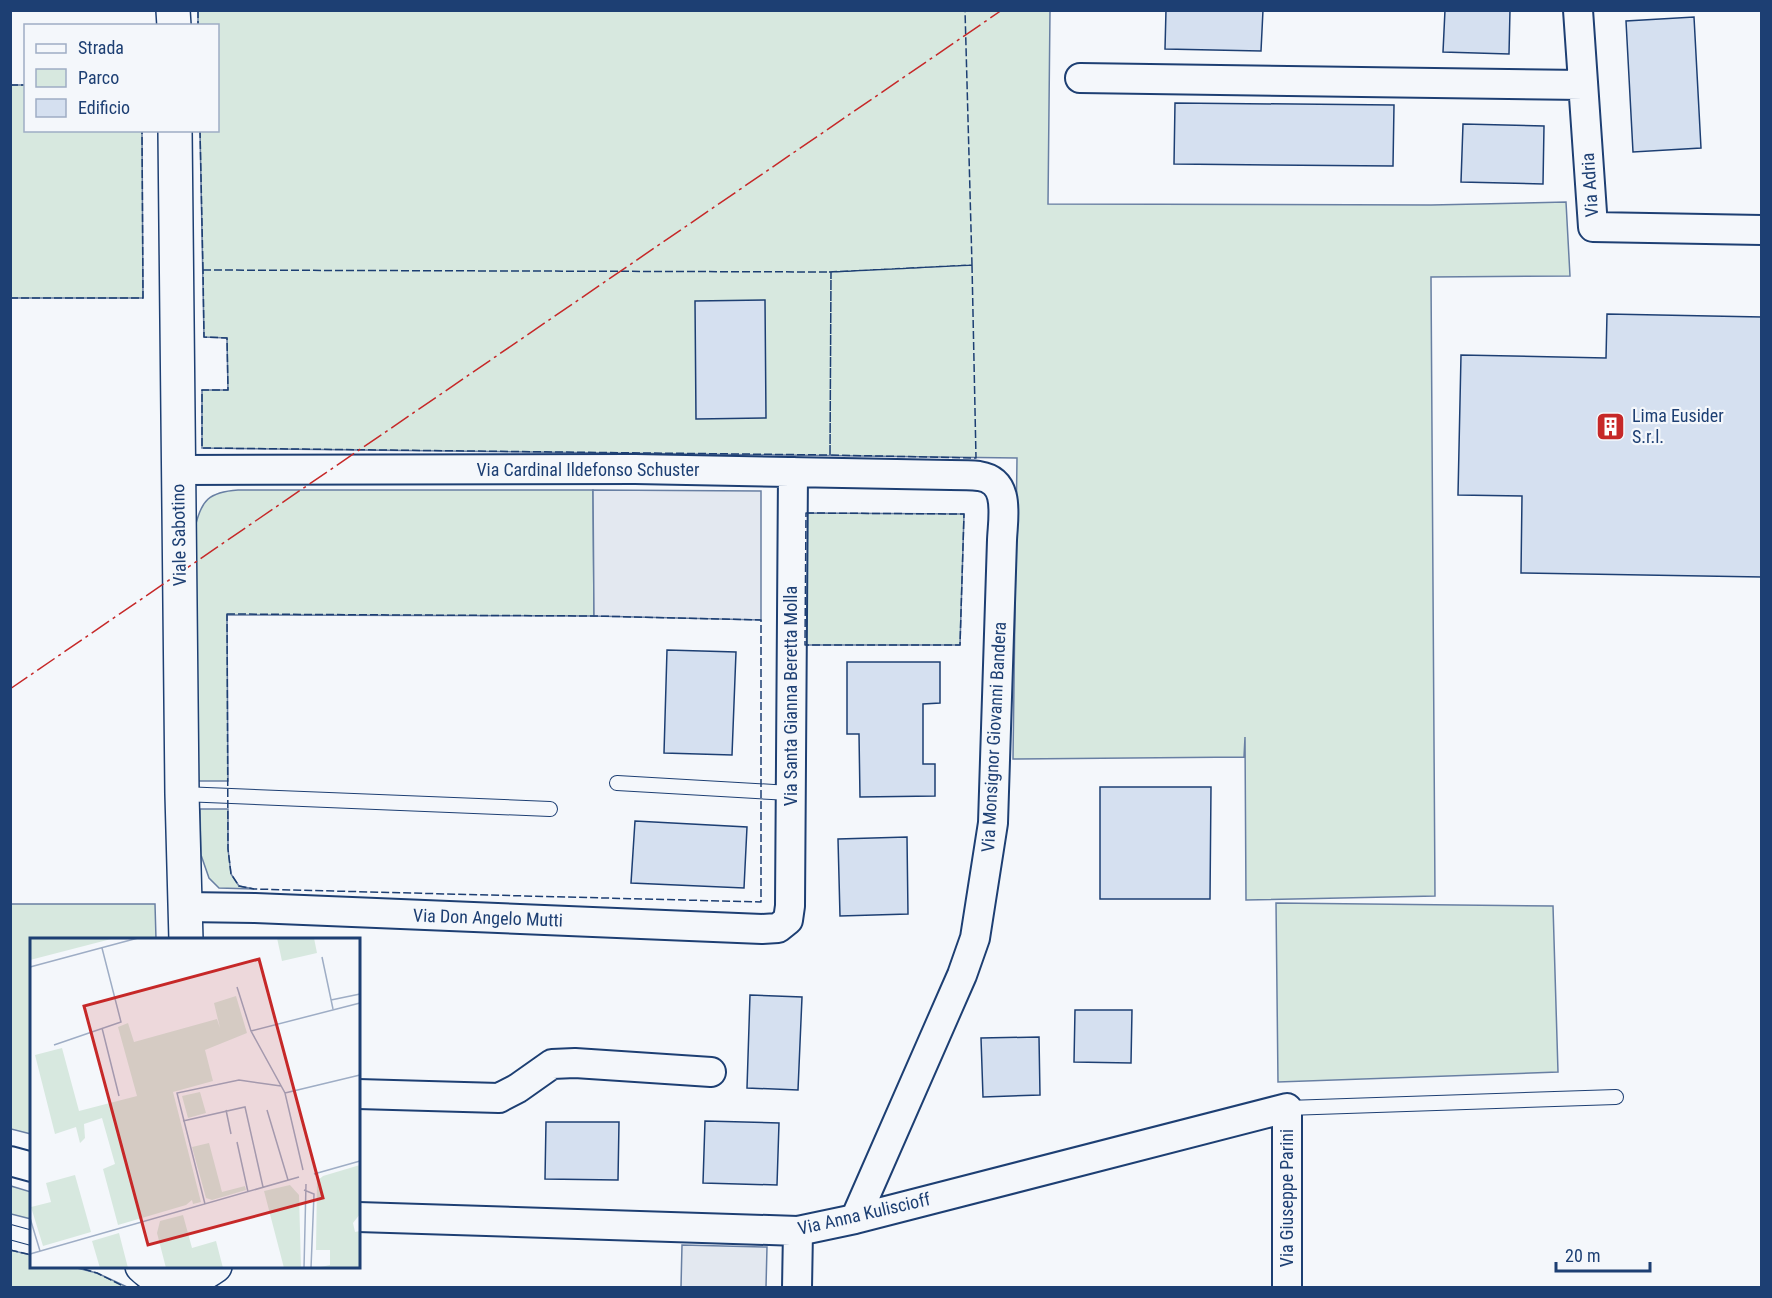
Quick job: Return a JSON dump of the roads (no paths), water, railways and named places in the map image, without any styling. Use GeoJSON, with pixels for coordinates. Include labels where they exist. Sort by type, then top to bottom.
{"type":"FeatureCollection","features":[{"type":"Feature","properties":{"kind":"street","name":"Via Adria"},"geometry":{"type":"LineString","coordinates":[[1578,10],[1593,227],[1761,230]]}},
{"type":"Feature","properties":{"kind":"street"},"geometry":{"type":"LineString","coordinates":[[1080,78],[1583,85]]}},
{"type":"Feature","properties":{"kind":"street","name":"Viale Sabotino"},"geometry":{"type":"LineString","coordinates":[[175,132],[182,794],[186,938]]}},
{"type":"Feature","properties":{"kind":"street","name":"Via Cardinal Ildefonso Schuster"},"geometry":{"type":"LineString","coordinates":[[178,470],[635,469],[979,476],[996,484]]}},
{"type":"Feature","properties":{"kind":"street","name":"Via Santa Gianna Beretta Molla"},"geometry":{"type":"LineString","coordinates":[[788,920],[790,906],[792,472]]}},
{"type":"Feature","properties":{"kind":"street","name":"Via Monsignor Giovanni Bandera"},"geometry":{"type":"LineString","coordinates":[[855,1219],[962,975],[975,938],[993,823],[1003,499],[996,484]]}},
{"type":"Feature","properties":{"kind":"street","name":"Via Don Angelo Mutti"},"geometry":{"type":"LineString","coordinates":[[185,907],[267,908],[762,929],[778,928],[788,920]]}},
{"type":"Feature","properties":{"kind":"street"},"geometry":{"type":"LineString","coordinates":[[360,1094],[499,1098],[518,1088],[552,1064],[575,1063],[711,1071]]}},
{"type":"Feature","properties":{"kind":"street","name":"Via Anna Kuliscioff"},"geometry":{"type":"LineString","coordinates":[[360,1217],[798,1231],[855,1219],[1287,1108]]}},
{"type":"Feature","properties":{"kind":"street","name":"Via Giuseppe Parini"},"geometry":{"type":"LineString","coordinates":[[1287,1108],[1287,1287]]}},
{"type":"Feature","properties":{"kind":"street"},"geometry":{"type":"LineString","coordinates":[[10,1161],[30,1166]]}},
{"type":"Feature","properties":{"kind":"street"},"geometry":{"type":"LineString","coordinates":[[797,1287],[798,1231]]}},
{"type":"Feature","properties":{"kind":"street"},"geometry":{"type":"LineString","coordinates":[[144,1268],[164,1279],[182,1284],[200,1277],[212,1268]]}},
{"type":"Feature","properties":{"kind":"lane"},"geometry":{"type":"LineString","coordinates":[[617,783],[790,793]]}},
{"type":"Feature","properties":{"kind":"lane"},"geometry":{"type":"LineString","coordinates":[[182,794],[549,809]]}},
{"type":"Feature","properties":{"kind":"lane"},"geometry":{"type":"LineString","coordinates":[[1287,1108],[1616,1097]]}},
{"type":"Feature","properties":{"kind":"lane"},"geometry":{"type":"LineString","coordinates":[[10,1232],[30,1237]]}},
{"type":"Feature","properties":{"kind":"place","name":"Lima Eusider S.r.l."},"geometry":{"type":"Point","coordinates":[1611,426]}}]}
